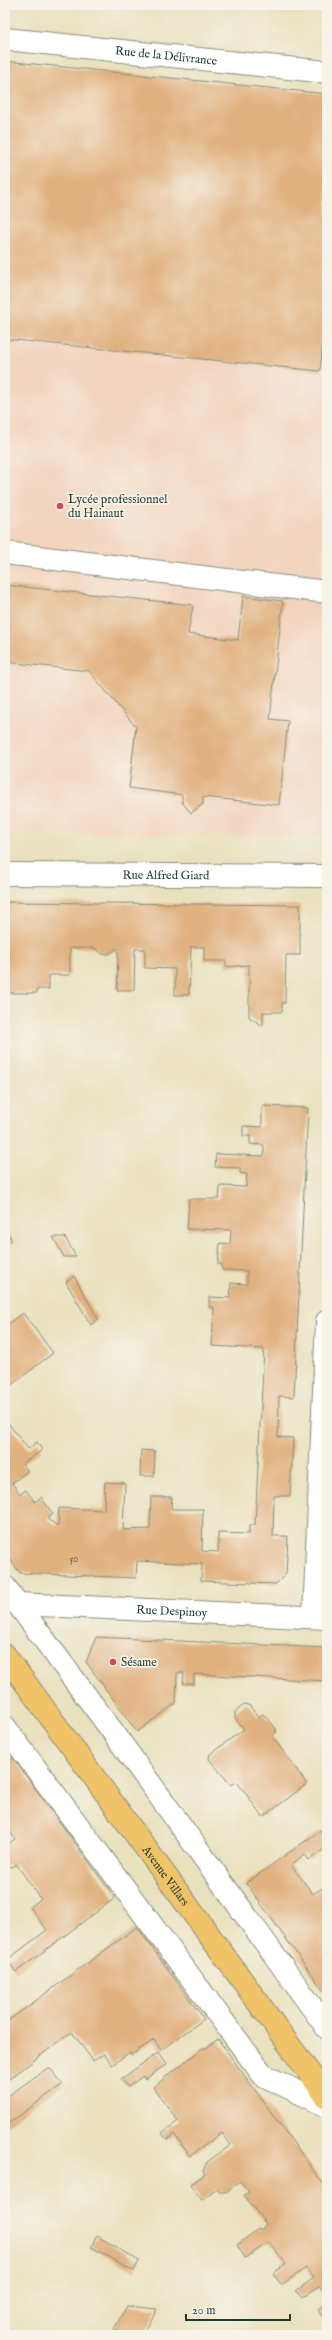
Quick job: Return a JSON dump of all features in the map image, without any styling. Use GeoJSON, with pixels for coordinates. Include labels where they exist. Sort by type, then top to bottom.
{"type":"FeatureCollection","features":[{"type":"Feature","properties":{"kind":"main road","name":"Avenue Villars"},"geometry":{"type":"LineString","coordinates":[[5,1655],[327,2097]]}},
{"type":"Feature","properties":{"kind":"street","name":"Rue de la Délivrance"},"geometry":{"type":"LineString","coordinates":[[5,38],[327,72]]}},
{"type":"Feature","properties":{"kind":"street"},"geometry":{"type":"LineString","coordinates":[[5,553],[327,592]]}},
{"type":"Feature","properties":{"kind":"street","name":"Rue Alfred Giard"},"geometry":{"type":"LineString","coordinates":[[5,874],[327,876]]}},
{"type":"Feature","properties":{"kind":"street"},"geometry":{"type":"LineString","coordinates":[[321,1618],[327,1321]]}},
{"type":"Feature","properties":{"kind":"street"},"geometry":{"type":"LineString","coordinates":[[11,1596],[113,1732],[327,2028]]}},
{"type":"Feature","properties":{"kind":"street","name":"Rue Despinoy"},"geometry":{"type":"LineString","coordinates":[[11,1596],[321,1618]]}},
{"type":"Feature","properties":{"kind":"street"},"geometry":{"type":"LineString","coordinates":[[5,1727],[263,2075],[327,2106]]}},
{"type":"Feature","properties":{"kind":"shaded area"},"geometry":{"type":"Polygon","coordinates":[[[5,61],[327,94],[327,836],[5,833],[5,61]]]}},
{"type":"Feature","properties":{"kind":"building"},"geometry":{"type":"Polygon","coordinates":[[[5,61],[327,94],[327,302],[320,371],[5,339],[5,61]]]}},
{"type":"Feature","properties":{"kind":"building"},"geometry":{"type":"Polygon","coordinates":[[[5,585],[193,605],[188,634],[238,640],[243,596],[283,601],[270,719],[288,721],[279,805],[203,797],[203,804],[191,813],[182,802],[182,795],[129,788],[136,727],[89,671],[5,662],[5,585]]]}},
{"type":"Feature","properties":{"kind":"building"},"geometry":{"type":"Polygon","coordinates":[[[5,902],[300,905],[300,955],[286,955],[285,1003],[282,1003],[282,1012],[263,1012],[263,1026],[249,1017],[249,965],[226,967],[226,961],[204,961],[204,947],[191,947],[189,995],[175,995],[175,969],[145,968],[145,949],[135,949],[134,990],[117,990],[118,948],[109,954],[102,954],[95,948],[70,948],[70,975],[49,975],[49,989],[37,989],[37,993],[5,993],[5,902]]]}},
{"type":"Feature","properties":{"kind":"building"},"geometry":{"type":"Polygon","coordinates":[[[262,1106],[308,1108],[294,1397],[279,1396],[278,1437],[293,1438],[290,1496],[274,1496],[273,1536],[288,1536],[286,1574],[276,1584],[201,1581],[202,1564],[137,1561],[136,1578],[20,1573],[5,1552],[5,1425],[8,1423],[28,1449],[37,1442],[42,1450],[22,1464],[28,1471],[12,1483],[20,1494],[26,1490],[35,1502],[41,1497],[53,1514],[47,1519],[58,1526],[59,1508],[104,1510],[105,1482],[125,1483],[123,1530],[150,1529],[151,1497],[172,1497],[171,1509],[203,1509],[202,1551],[218,1552],[218,1533],[249,1534],[249,1525],[255,1525],[264,1349],[212,1346],[214,1307],[209,1307],[209,1297],[230,1298],[231,1283],[247,1284],[247,1271],[222,1270],[221,1264],[218,1264],[220,1243],[230,1244],[231,1230],[187,1229],[189,1199],[219,1199],[220,1186],[246,1187],[247,1174],[240,1173],[240,1168],[215,1167],[216,1154],[264,1156],[264,1145],[250,1144],[250,1136],[243,1136],[243,1126],[262,1127],[262,1106]]]}},
{"type":"Feature","properties":{"kind":"building"},"geometry":{"type":"Polygon","coordinates":[[[5,1230],[12,1240],[5,1245],[5,1230]]]}},
{"type":"Feature","properties":{"kind":"building"},"geometry":{"type":"Polygon","coordinates":[[[53,1237],[65,1237],[76,1257],[64,1257],[53,1237]]]}},
{"type":"Feature","properties":{"kind":"building"},"geometry":{"type":"Polygon","coordinates":[[[74,1276],[98,1319],[91,1325],[66,1282],[74,1276]]]}},
{"type":"Feature","properties":{"kind":"building"},"geometry":{"type":"Polygon","coordinates":[[[23,1313],[53,1353],[5,1390],[5,1326],[23,1313]]]}},
{"type":"Feature","properties":{"kind":"building"},"geometry":{"type":"Polygon","coordinates":[[[141,1450],[155,1451],[154,1476],[140,1476],[141,1450]]]}},
{"type":"Feature","properties":{"kind":"building"},"geometry":{"type":"Polygon","coordinates":[[[96,1637],[327,1648],[327,1681],[194,1674],[194,1684],[183,1684],[184,1673],[177,1673],[176,1703],[137,1732],[86,1662],[96,1637]]]}},
{"type":"Feature","properties":{"kind":"building"},"geometry":{"type":"Polygon","coordinates":[[[245,1704],[250,1706],[258,1717],[262,1714],[267,1717],[276,1729],[276,1733],[272,1736],[307,1784],[263,1817],[237,1782],[231,1785],[209,1759],[210,1754],[244,1729],[235,1718],[235,1712],[245,1704]]]}},
{"type":"Feature","properties":{"kind":"building"},"geometry":{"type":"Polygon","coordinates":[[[13,1758],[115,1898],[16,1972],[7,1960],[47,1930],[30,1907],[41,1899],[16,1864],[13,1867],[5,1865],[5,1846],[15,1839],[5,1825],[5,1764],[13,1758]]]}},
{"type":"Feature","properties":{"kind":"building"},"geometry":{"type":"Polygon","coordinates":[[[321,1830],[327,1841],[327,1847],[309,1860],[305,1854],[291,1865],[313,1894],[327,1885],[327,1996],[246,1883],[321,1830]]]}},
{"type":"Feature","properties":{"kind":"building"},"geometry":{"type":"Polygon","coordinates":[[[137,1927],[204,2019],[161,2050],[154,2040],[131,2055],[130,2052],[112,2065],[104,2054],[93,2061],[72,2032],[5,2082],[5,2023],[137,1927]]]}},
{"type":"Feature","properties":{"kind":"building"},"geometry":{"type":"Polygon","coordinates":[[[218,2039],[327,2189],[327,2296],[319,2286],[302,2298],[296,2291],[314,2278],[306,2268],[281,2285],[273,2273],[286,2264],[269,2242],[245,2258],[237,2245],[258,2229],[262,2229],[266,2224],[244,2195],[249,2192],[240,2181],[226,2192],[219,2192],[217,2189],[202,2200],[190,2185],[205,2174],[203,2171],[207,2162],[231,2145],[222,2133],[190,2156],[174,2134],[167,2140],[162,2133],[178,2121],[153,2087],[204,2047],[205,2049],[218,2039]]]}},
{"type":"Feature","properties":{"kind":"building"},"geometry":{"type":"Polygon","coordinates":[[[159,2052],[167,2064],[145,2079],[143,2076],[128,2087],[121,2079],[159,2052]]]}},
{"type":"Feature","properties":{"kind":"building"},"geometry":{"type":"Polygon","coordinates":[[[49,2067],[63,2084],[5,2126],[5,2098],[49,2067]]]}},
{"type":"Feature","properties":{"kind":"building"},"geometry":{"type":"Polygon","coordinates":[[[97,2236],[139,2261],[134,2271],[91,2247],[97,2236]]]}},
{"type":"Feature","properties":{"kind":"building"},"geometry":{"type":"Polygon","coordinates":[[[327,2304],[327,2315],[323,2318],[318,2310],[327,2304]]]}},
{"type":"Feature","properties":{"kind":"building"},"geometry":{"type":"Polygon","coordinates":[[[127,2306],[157,2309],[143,2335],[124,2335],[114,2329],[127,2306]]]}},
{"type":"Feature","properties":{"kind":"place","name":"Lycée professionnel du Hainaut"},"geometry":{"type":"Point","coordinates":[60,506]}},
{"type":"Feature","properties":{"kind":"place","name":"Sésame"},"geometry":{"type":"Point","coordinates":[113,1662]}}]}
